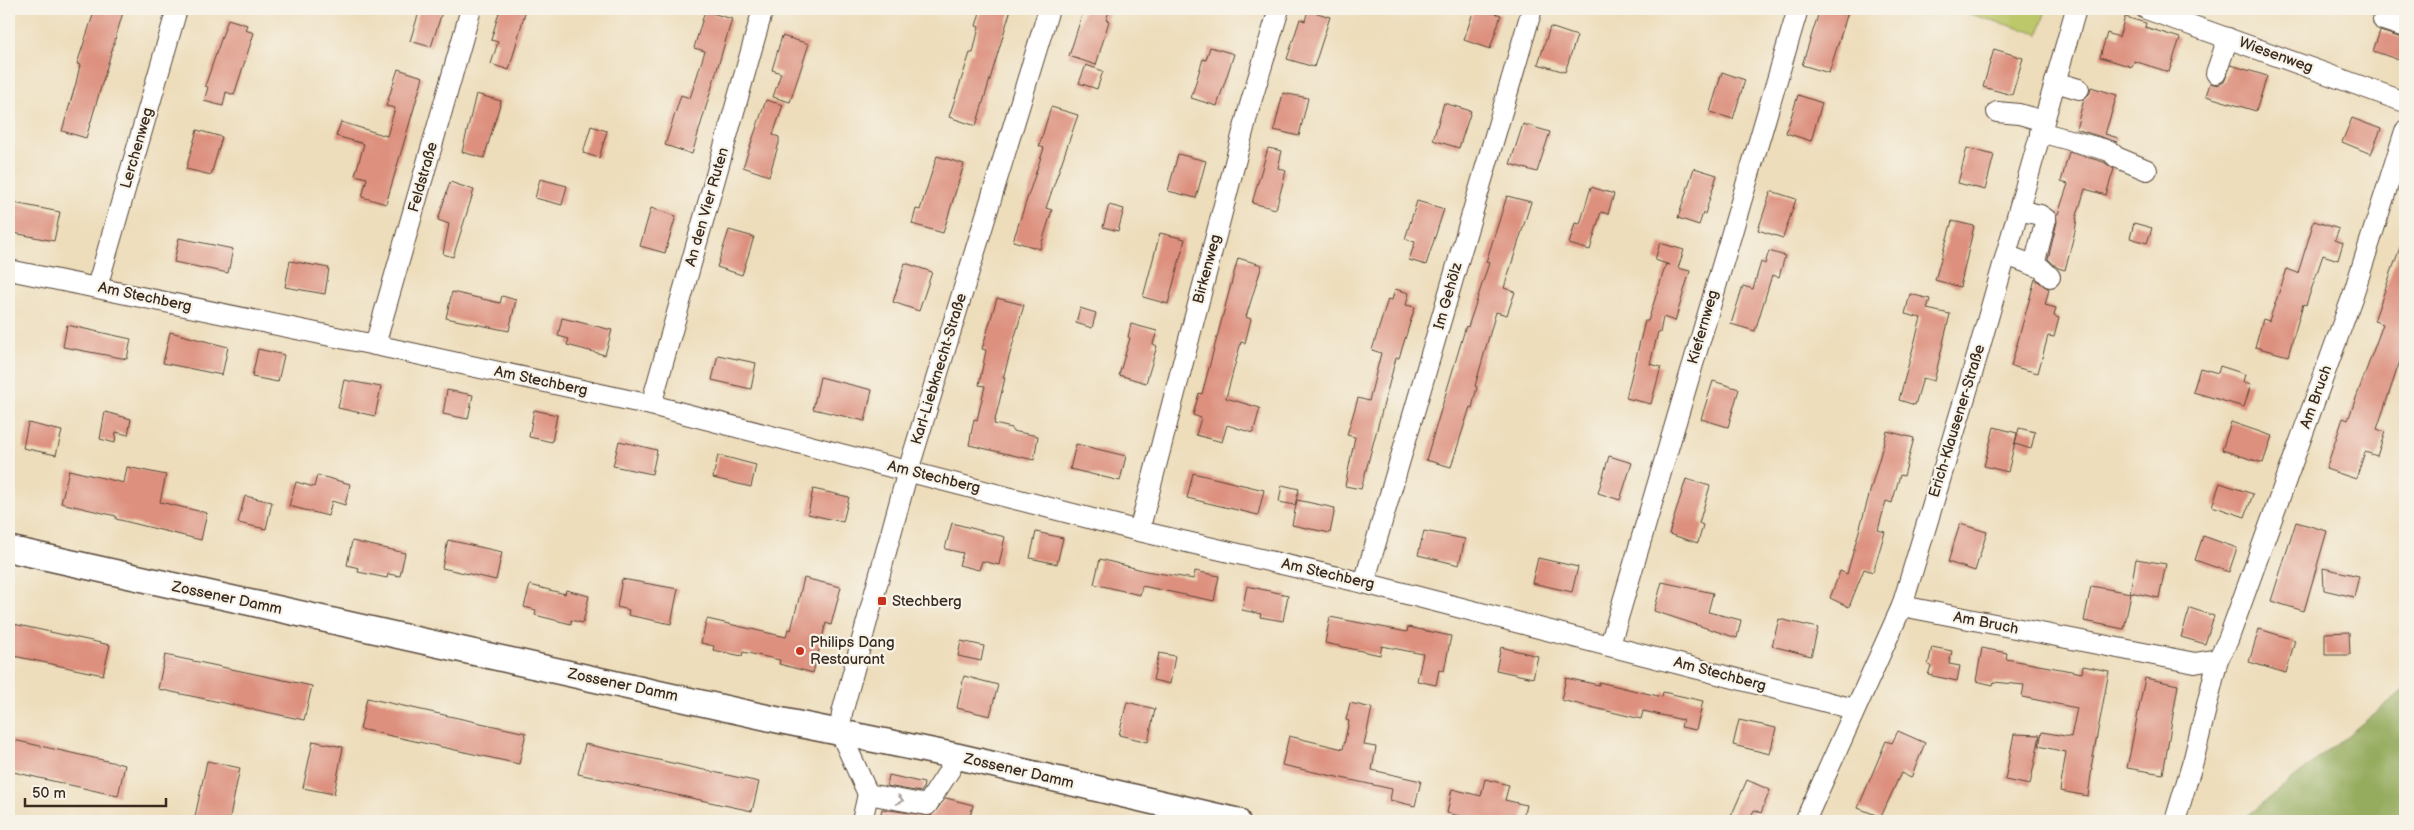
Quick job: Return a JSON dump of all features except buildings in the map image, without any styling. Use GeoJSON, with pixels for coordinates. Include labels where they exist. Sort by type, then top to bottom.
{"type":"FeatureCollection","features":[{"type":"Feature","properties":{"kind":"main road","name":"Zossener Damm"},"geometry":{"type":"LineString","coordinates":[[9,549],[956,756],[1237,821]]}},
{"type":"Feature","properties":{"kind":"street","name":"Lerchenweg"},"geometry":{"type":"LineString","coordinates":[[97,287],[177,9]]}},
{"type":"Feature","properties":{"kind":"street","name":"Feldstraße"},"geometry":{"type":"LineString","coordinates":[[375,345],[472,9]]}},
{"type":"Feature","properties":{"kind":"street","name":"An den Vier Ruten"},"geometry":{"type":"LineString","coordinates":[[651,405],[762,9]]}},
{"type":"Feature","properties":{"kind":"street","name":"Karl-Liebknecht-Straße"},"geometry":{"type":"LineString","coordinates":[[840,732],[842,713],[908,471],[1049,9]]}},
{"type":"Feature","properties":{"kind":"street","name":"Birkenweg"},"geometry":{"type":"LineString","coordinates":[[1139,531],[1250,105],[1279,9]]}},
{"type":"Feature","properties":{"kind":"street","name":"Im Gehölz"},"geometry":{"type":"LineString","coordinates":[[1364,583],[1532,9]]}},
{"type":"Feature","properties":{"kind":"street","name":"Kiefernweg"},"geometry":{"type":"LineString","coordinates":[[1610,645],[1798,9]]}},
{"type":"Feature","properties":{"kind":"street","name":"Erich-Klausener-Straße"},"geometry":{"type":"LineString","coordinates":[[1805,821],[1902,606],[2006,255],[2076,9]]}},
{"type":"Feature","properties":{"kind":"street","name":"Wiesenweg"},"geometry":{"type":"LineString","coordinates":[[2146,9],[2405,102]]}},
{"type":"Feature","properties":{"kind":"street"},"geometry":{"type":"LineString","coordinates":[[2383,20],[2405,27]]}},
{"type":"Feature","properties":{"kind":"street"},"geometry":{"type":"LineString","coordinates":[[2216,73],[2228,38]]}},
{"type":"Feature","properties":{"kind":"street"},"geometry":{"type":"LineString","coordinates":[[2055,82],[2079,88]]}},
{"type":"Feature","properties":{"kind":"street"},"geometry":{"type":"LineString","coordinates":[[1997,112],[2019,114],[2041,127],[2110,151],[2116,157],[2147,170]]}},
{"type":"Feature","properties":{"kind":"street","name":"Am Bruch"},"geometry":{"type":"LineString","coordinates":[[2175,821],[2194,758],[2218,659],[2228,640],[2353,294],[2405,131]]}},
{"type":"Feature","properties":{"kind":"street"},"geometry":{"type":"LineString","coordinates":[[2006,255],[2042,271],[2046,218],[2019,210]]}},
{"type":"Feature","properties":{"kind":"street","name":"Am Stechberg"},"geometry":{"type":"LineString","coordinates":[[9,270],[375,345],[651,405],[1139,531],[1364,583],[1854,709]]}},
{"type":"Feature","properties":{"kind":"street","name":"Am Bruch"},"geometry":{"type":"LineString","coordinates":[[1902,606],[2195,663],[2218,659]]}},
{"type":"Feature","properties":{"kind":"street"},"geometry":{"type":"LineString","coordinates":[[840,732],[868,794],[862,821]]}},
{"type":"Feature","properties":{"kind":"street"},"geometry":{"type":"LineString","coordinates":[[868,794],[926,813],[956,756]]}},
{"type":"Feature","properties":{"kind":"green space"},"geometry":{"type":"Polygon","coordinates":[[[1952,9],[2046,9],[2039,34],[1952,9]]]}},
{"type":"Feature","properties":{"kind":"green space"},"geometry":{"type":"Polygon","coordinates":[[[2405,689],[2405,821],[2241,821],[2405,689]]]}},
{"type":"Feature","properties":{"kind":"place","name":"Stechberg"},"geometry":{"type":"Point","coordinates":[882,601]}},
{"type":"Feature","properties":{"kind":"place","name":"Philips Dang Restaurant"},"geometry":{"type":"Point","coordinates":[800,651]}}]}
